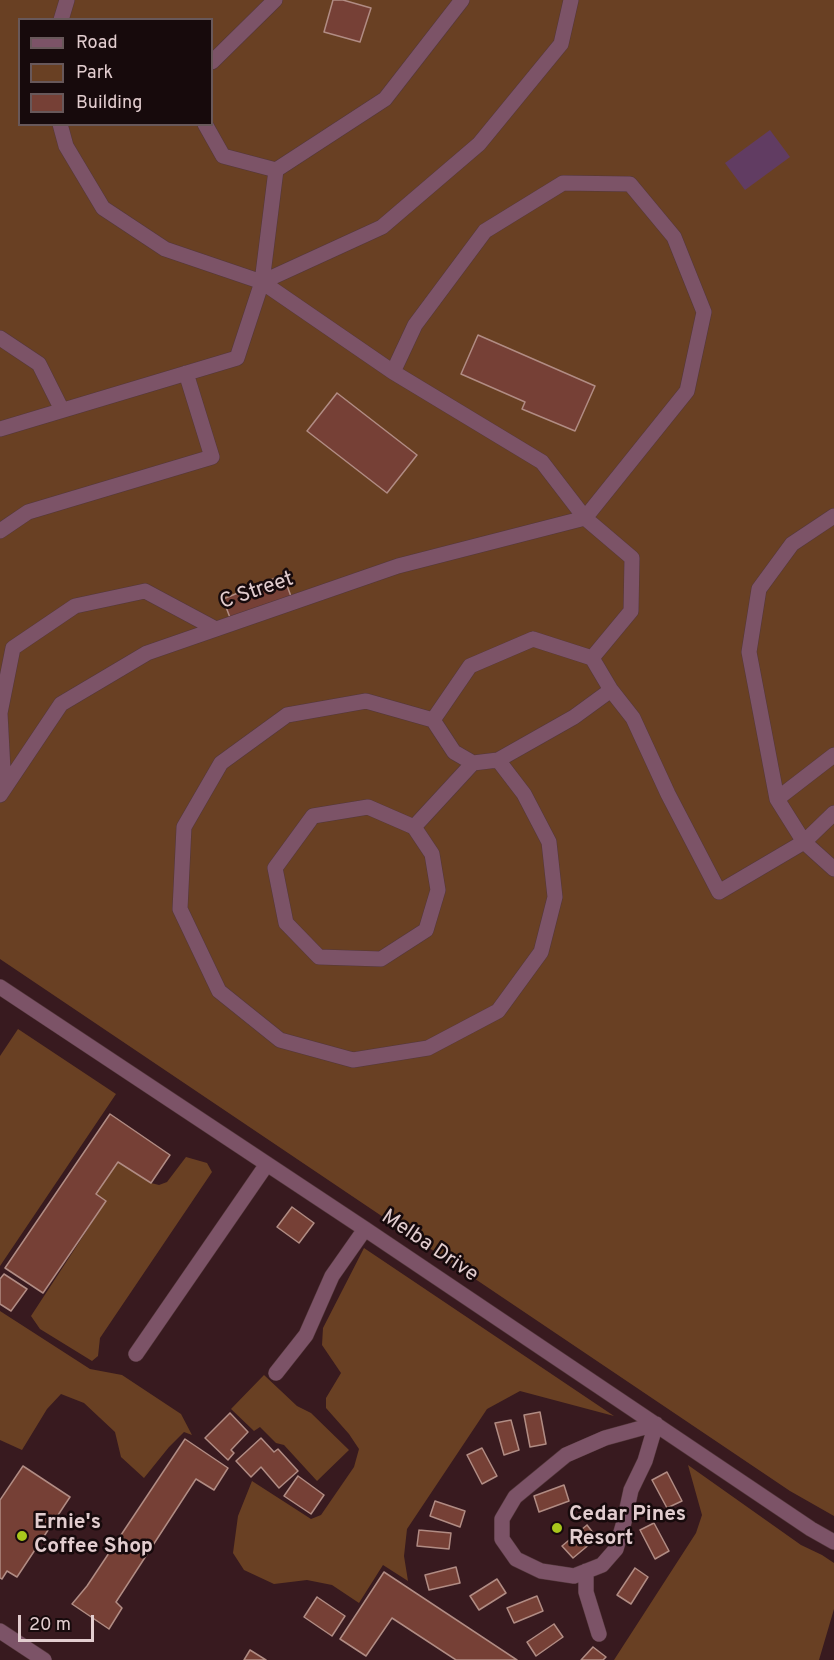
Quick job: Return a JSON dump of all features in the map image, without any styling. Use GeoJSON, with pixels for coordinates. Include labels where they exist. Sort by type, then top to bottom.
{"type":"FeatureCollection","features":[{"type":"Feature","properties":{"kind":"street"},"geometry":{"type":"LineString","coordinates":[[62,18],[67,0]]}},
{"type":"Feature","properties":{"kind":"street"},"geometry":{"type":"LineString","coordinates":[[213,61],[275,0]]}},
{"type":"Feature","properties":{"kind":"street"},"geometry":{"type":"LineString","coordinates":[[206,126],[223,156],[276,170],[385,99],[462,0]]}},
{"type":"Feature","properties":{"kind":"street"},"geometry":{"type":"LineString","coordinates":[[262,282],[382,227],[479,144],[561,44],[571,0]]}},
{"type":"Feature","properties":{"kind":"street"},"geometry":{"type":"LineString","coordinates":[[61,126],[66,146],[103,208],[165,249],[262,282],[393,372],[542,462],[585,518],[632,558],[631,611],[592,658]]}},
{"type":"Feature","properties":{"kind":"street"},"geometry":{"type":"LineString","coordinates":[[0,429],[237,358],[262,282],[276,170]]}},
{"type":"Feature","properties":{"kind":"street"},"geometry":{"type":"LineString","coordinates":[[393,372],[415,325],[484,231],[563,183],[630,184],[674,237],[704,312],[687,391],[585,518]]}},
{"type":"Feature","properties":{"kind":"street"},"geometry":{"type":"LineString","coordinates":[[0,338],[39,364],[62,410]]}},
{"type":"Feature","properties":{"kind":"street"},"geometry":{"type":"LineString","coordinates":[[0,531],[28,512],[212,457],[186,373]]}},
{"type":"Feature","properties":{"kind":"street"},"geometry":{"type":"LineString","coordinates":[[834,516],[792,544],[759,589],[749,652],[777,798],[804,842],[834,869]]}},
{"type":"Feature","properties":{"kind":"street","name":"C Street"},"geometry":{"type":"LineString","coordinates":[[2,792],[61,704],[147,653],[398,566],[585,518]]}},
{"type":"Feature","properties":{"kind":"street"},"geometry":{"type":"LineString","coordinates":[[2,792],[0,713],[13,648],[75,606],[145,591],[216,628]]}},
{"type":"Feature","properties":{"kind":"street"},"geometry":{"type":"LineString","coordinates":[[433,720],[470,666],[533,639],[592,658],[611,690],[633,718],[668,794],[719,892],[804,842],[834,813]]}},
{"type":"Feature","properties":{"kind":"street"},"geometry":{"type":"LineString","coordinates":[[498,760],[524,794],[549,842],[555,897],[542,952],[498,1011],[428,1048],[352,1060],[279,1040],[219,991],[180,909],[184,827],[220,763],[287,715],[366,701],[433,720],[453,752],[473,763],[498,760],[574,717],[611,690]]}},
{"type":"Feature","properties":{"kind":"street"},"geometry":{"type":"LineString","coordinates":[[777,798],[834,755]]}},
{"type":"Feature","properties":{"kind":"street"},"geometry":{"type":"LineString","coordinates":[[414,827],[473,763]]}},
{"type":"Feature","properties":{"kind":"street"},"geometry":{"type":"LineString","coordinates":[[368,807],[414,827],[432,854],[438,890],[426,930],[381,959],[319,957],[286,923],[275,868],[313,816],[368,807]]}},
{"type":"Feature","properties":{"kind":"street","name":"Melba Drive"},"geometry":{"type":"LineString","coordinates":[[0,987],[365,1229],[811,1530],[834,1542]]}},
{"type":"Feature","properties":{"kind":"street"},"geometry":{"type":"LineString","coordinates":[[136,1354],[267,1164]]}},
{"type":"Feature","properties":{"kind":"street"},"geometry":{"type":"LineString","coordinates":[[276,1373],[297,1350],[332,1276],[365,1229]]}},
{"type":"Feature","properties":{"kind":"street"},"geometry":{"type":"LineString","coordinates":[[656,1425],[645,1461],[631,1490],[616,1549],[602,1565],[574,1576],[542,1571],[516,1559],[502,1539],[502,1519],[515,1497],[566,1455],[604,1438],[656,1425]]}},
{"type":"Feature","properties":{"kind":"street"},"geometry":{"type":"LineString","coordinates":[[586,1571],[586,1592],[599,1634]]}},
{"type":"Feature","properties":{"kind":"street"},"geometry":{"type":"LineString","coordinates":[[0,1631],[44,1660]]}},
{"type":"Feature","properties":{"kind":"green space"},"geometry":{"type":"Polygon","coordinates":[[[0,0],[834,0],[834,1516],[790,1491],[0,959],[0,0]]]}},
{"type":"Feature","properties":{"kind":"green space"},"geometry":{"type":"Polygon","coordinates":[[[18,1029],[116,1094],[0,1266],[0,1056],[18,1029]]]}},
{"type":"Feature","properties":{"kind":"green space"},"geometry":{"type":"Polygon","coordinates":[[[186,1157],[207,1163],[212,1172],[100,1338],[98,1356],[92,1361],[40,1329],[31,1316],[106,1201],[96,1194],[118,1162],[151,1183],[159,1185],[167,1182],[186,1157]]]}},
{"type":"Feature","properties":{"kind":"green space"},"geometry":{"type":"Polygon","coordinates":[[[364,1248],[614,1416],[520,1391],[487,1409],[407,1529],[404,1556],[408,1581],[383,1565],[359,1603],[332,1585],[307,1580],[274,1584],[244,1570],[233,1553],[238,1516],[252,1481],[311,1519],[321,1515],[354,1467],[359,1449],[326,1408],[326,1398],[341,1373],[322,1345],[323,1328],[364,1248]]]}},
{"type":"Feature","properties":{"kind":"green space"},"geometry":{"type":"Polygon","coordinates":[[[0,1311],[90,1369],[122,1375],[181,1414],[192,1435],[184,1432],[144,1478],[121,1457],[115,1432],[84,1403],[61,1394],[47,1409],[22,1450],[0,1440],[0,1311]]]}},
{"type":"Feature","properties":{"kind":"green space"},"geometry":{"type":"Polygon","coordinates":[[[264,1375],[297,1406],[311,1413],[349,1450],[317,1481],[284,1445],[276,1443],[260,1427],[254,1431],[231,1409],[264,1375]]]}},
{"type":"Feature","properties":{"kind":"green space"},"geometry":{"type":"Polygon","coordinates":[[[688,1465],[801,1545],[834,1563],[834,1609],[819,1660],[614,1660],[696,1533],[702,1515],[688,1465]]]}},
{"type":"Feature","properties":{"kind":"shaded area"},"geometry":{"type":"Polygon","coordinates":[[[770,130],[790,157],[745,190],[725,163],[770,130]]]}},
{"type":"Feature","properties":{"kind":"building"},"geometry":{"type":"Polygon","coordinates":[[[333,0],[343,0],[371,8],[360,42],[324,32],[333,0]]]}},
{"type":"Feature","properties":{"kind":"building"},"geometry":{"type":"Polygon","coordinates":[[[478,335],[595,386],[575,431],[522,409],[525,402],[461,374],[478,335]]]}},
{"type":"Feature","properties":{"kind":"building"},"geometry":{"type":"Polygon","coordinates":[[[337,393],[417,455],[387,493],[307,431],[337,393]]]}},
{"type":"Feature","properties":{"kind":"building"},"geometry":{"type":"Polygon","coordinates":[[[283,575],[292,599],[232,623],[223,599],[283,575]]]}},
{"type":"Feature","properties":{"kind":"building"},"geometry":{"type":"Polygon","coordinates":[[[110,1114],[170,1155],[151,1183],[118,1162],[96,1194],[106,1201],[43,1293],[5,1268],[110,1114]]]}},
{"type":"Feature","properties":{"kind":"building"},"geometry":{"type":"Polygon","coordinates":[[[292,1207],[314,1223],[299,1243],[277,1227],[292,1207]]]}},
{"type":"Feature","properties":{"kind":"building"},"geometry":{"type":"Polygon","coordinates":[[[4,1274],[27,1289],[11,1311],[0,1304],[0,1279],[4,1274]]]}},
{"type":"Feature","properties":{"kind":"building"},"geometry":{"type":"Polygon","coordinates":[[[540,1412],[546,1444],[530,1447],[524,1415],[540,1412]]]}},
{"type":"Feature","properties":{"kind":"building"},"geometry":{"type":"Polygon","coordinates":[[[230,1413],[248,1432],[231,1450],[234,1453],[228,1460],[205,1438],[230,1413]]]}},
{"type":"Feature","properties":{"kind":"building"},"geometry":{"type":"Polygon","coordinates":[[[511,1420],[519,1450],[504,1455],[495,1423],[511,1420]]]}},
{"type":"Feature","properties":{"kind":"building"},"geometry":{"type":"Polygon","coordinates":[[[261,1438],[274,1452],[278,1449],[298,1471],[279,1488],[261,1467],[251,1477],[236,1461],[261,1438]]]}},
{"type":"Feature","properties":{"kind":"building"},"geometry":{"type":"Polygon","coordinates":[[[185,1439],[228,1468],[214,1490],[196,1479],[116,1602],[122,1608],[109,1629],[72,1604],[87,1586],[185,1439]]]}},
{"type":"Feature","properties":{"kind":"building"},"geometry":{"type":"Polygon","coordinates":[[[482,1448],[497,1476],[482,1484],[467,1455],[482,1448]]]}},
{"type":"Feature","properties":{"kind":"building","name":"Ernie's Coffee Shop"},"geometry":{"type":"Polygon","coordinates":[[[23,1466],[70,1497],[17,1577],[7,1571],[2,1579],[0,1578],[0,1500],[23,1466]]]}},
{"type":"Feature","properties":{"kind":"building"},"geometry":{"type":"Polygon","coordinates":[[[667,1472],[682,1501],[667,1508],[652,1480],[667,1472]]]}},
{"type":"Feature","properties":{"kind":"building"},"geometry":{"type":"Polygon","coordinates":[[[298,1476],[324,1495],[311,1514],[284,1496],[298,1476]]]}},
{"type":"Feature","properties":{"kind":"building"},"geometry":{"type":"Polygon","coordinates":[[[564,1485],[569,1501],[539,1512],[534,1496],[564,1485]]]}},
{"type":"Feature","properties":{"kind":"building"},"geometry":{"type":"Polygon","coordinates":[[[435,1501],[465,1511],[460,1527],[430,1516],[435,1501]]]}},
{"type":"Feature","properties":{"kind":"building"},"geometry":{"type":"Polygon","coordinates":[[[654,1523],[669,1551],[655,1559],[640,1530],[654,1523]]]}},
{"type":"Feature","properties":{"kind":"building"},"geometry":{"type":"Polygon","coordinates":[[[587,1525],[597,1538],[573,1558],[562,1546],[587,1525]]]}},
{"type":"Feature","properties":{"kind":"building"},"geometry":{"type":"Polygon","coordinates":[[[419,1530],[451,1533],[449,1549],[417,1546],[419,1530]]]}},
{"type":"Feature","properties":{"kind":"building"},"geometry":{"type":"Polygon","coordinates":[[[456,1567],[460,1583],[429,1590],[425,1575],[456,1567]]]}},
{"type":"Feature","properties":{"kind":"building"},"geometry":{"type":"Polygon","coordinates":[[[635,1568],[648,1577],[631,1604],[617,1595],[635,1568]]]}},
{"type":"Feature","properties":{"kind":"building"},"geometry":{"type":"Polygon","coordinates":[[[384,1572],[517,1660],[456,1660],[392,1618],[366,1656],[340,1639],[384,1572]]]}},
{"type":"Feature","properties":{"kind":"building"},"geometry":{"type":"Polygon","coordinates":[[[497,1579],[506,1593],[479,1610],[470,1596],[497,1579]]]}},
{"type":"Feature","properties":{"kind":"building"},"geometry":{"type":"Polygon","coordinates":[[[537,1596],[543,1611],[514,1623],[507,1608],[537,1596]]]}},
{"type":"Feature","properties":{"kind":"building"},"geometry":{"type":"Polygon","coordinates":[[[317,1597],[345,1616],[332,1636],[304,1617],[317,1597]]]}},
{"type":"Feature","properties":{"kind":"building"},"geometry":{"type":"Polygon","coordinates":[[[554,1624],[563,1637],[536,1656],[527,1642],[554,1624]]]}},
{"type":"Feature","properties":{"kind":"building"},"geometry":{"type":"Polygon","coordinates":[[[593,1647],[606,1657],[603,1660],[581,1660],[593,1647]]]}},
{"type":"Feature","properties":{"kind":"building"},"geometry":{"type":"Polygon","coordinates":[[[250,1650],[266,1660],[244,1660],[250,1650]]]}},
{"type":"Feature","properties":{"kind":"place","name":"Cedar Pines Resort"},"geometry":{"type":"Point","coordinates":[557,1528]}},
{"type":"Feature","properties":{"kind":"place","name":"Ernie's Coffee Shop"},"geometry":{"type":"Point","coordinates":[22,1536]}}]}
